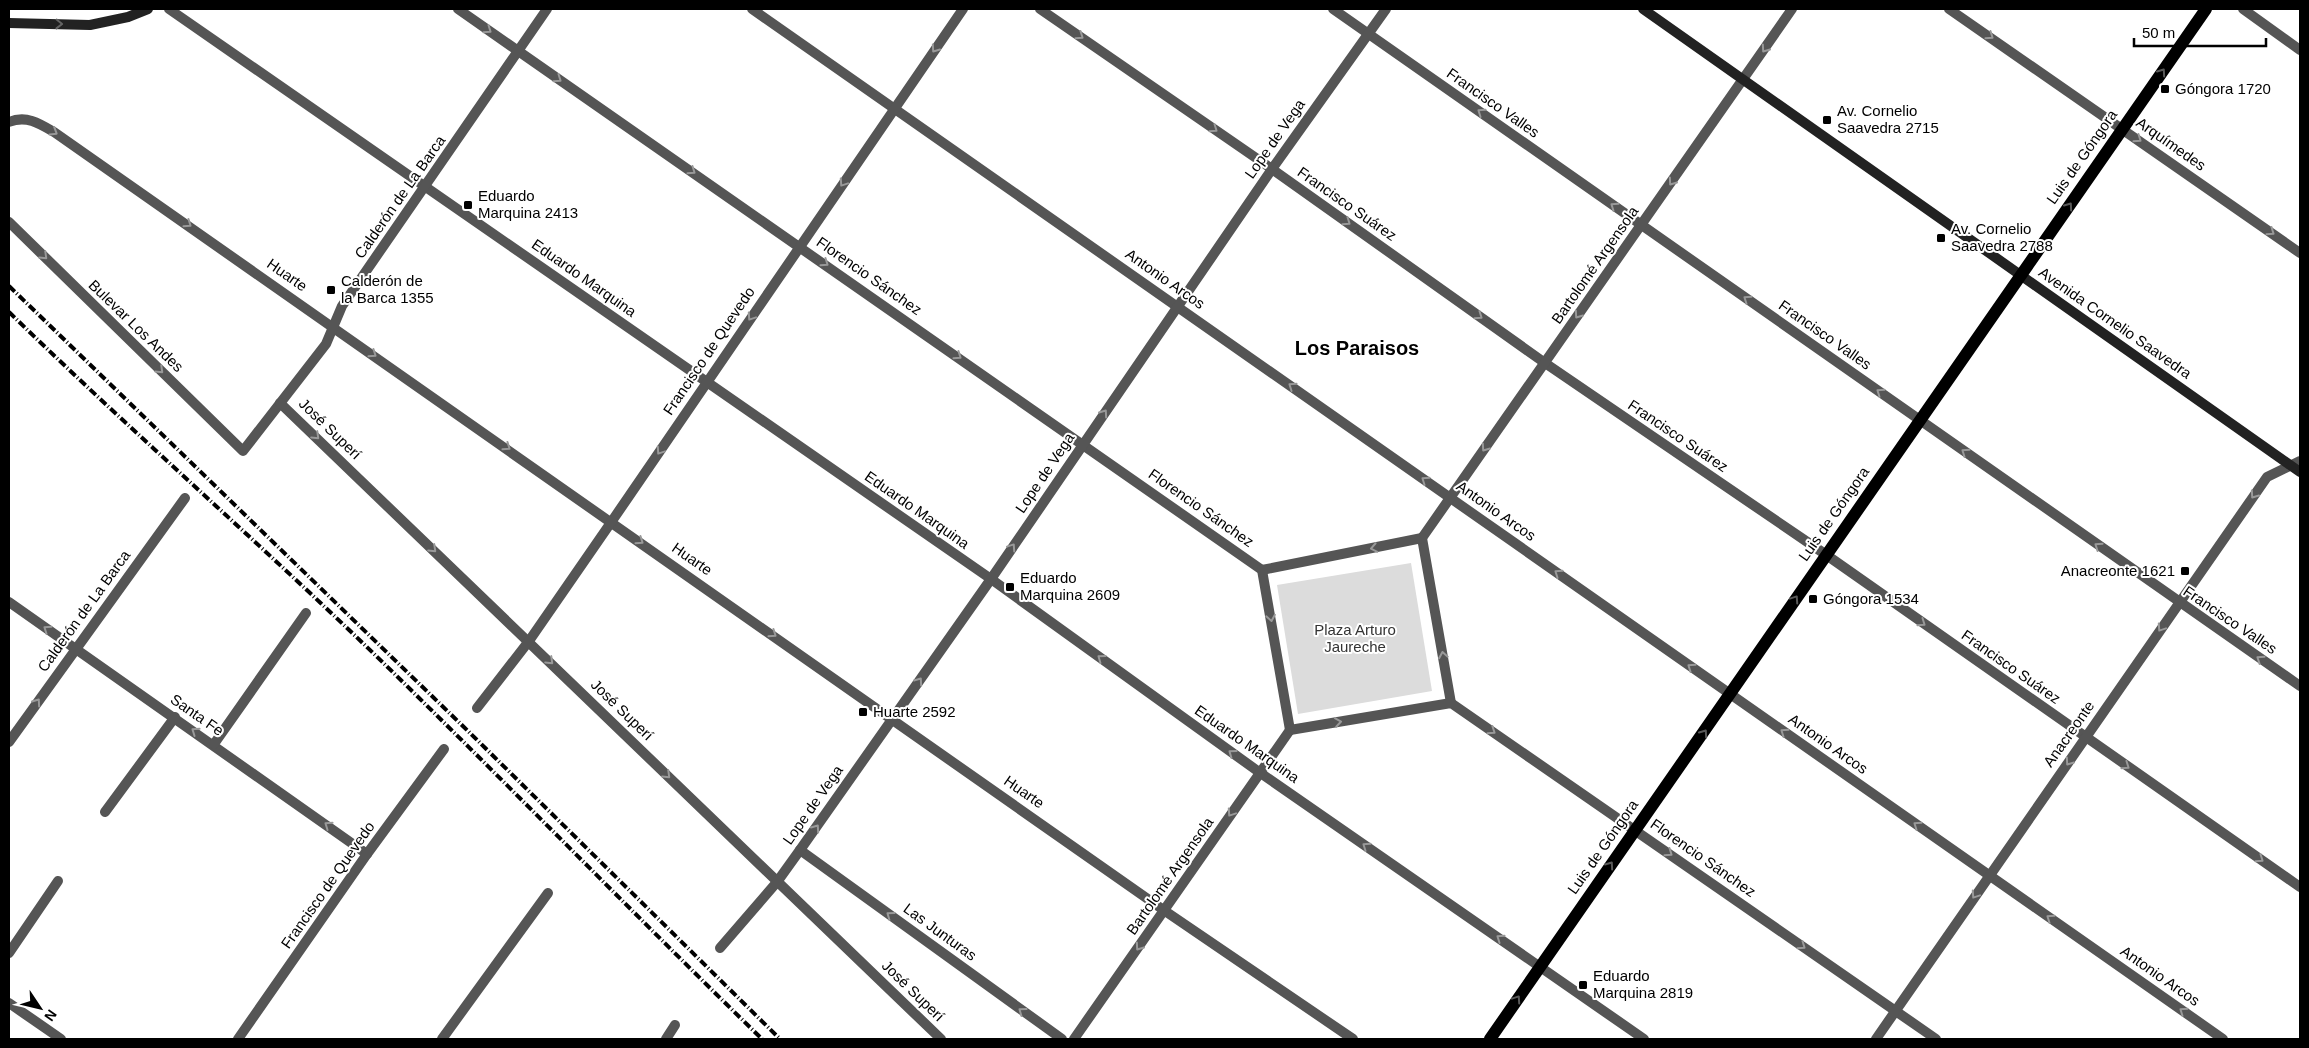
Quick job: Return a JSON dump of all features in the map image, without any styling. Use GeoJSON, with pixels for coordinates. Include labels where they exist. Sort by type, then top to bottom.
{"type":"FeatureCollection","features":[{"type":"Feature","properties":{"kind":"main road"},"geometry":{"type":"LineString","coordinates":[[9,23],[90,25],[128,17],[148,9]]}},
{"type":"Feature","properties":{"kind":"main road","name":"Avenida Cornelio Saavedra"},"geometry":{"type":"LineString","coordinates":[[1643,9],[2021,274],[2296,463],[2300,472]]}},
{"type":"Feature","properties":{"kind":"main road","name":"Luis de Góngora"},"geometry":{"type":"LineString","coordinates":[[1490,1039],[1635,829],[1731,695],[1825,554],[2206,9]]}},
{"type":"Feature","properties":{"kind":"street","name":"Eduardo Marquina"},"geometry":{"type":"LineString","coordinates":[[169,9],[991,579],[1259,772],[1540,965],[1644,1039]]}},
{"type":"Feature","properties":{"kind":"street","name":"Florencio Sánchez"},"geometry":{"type":"LineString","coordinates":[[458,9],[1083,443],[1262,570]]}},
{"type":"Feature","properties":{"kind":"street","name":"Calderón de La Barca"},"geometry":{"type":"LineString","coordinates":[[243,451],[326,344],[342,306],[547,9]]}},
{"type":"Feature","properties":{"kind":"street","name":"Antonio Arcos"},"geometry":{"type":"LineString","coordinates":[[752,9],[2223,1039]]}},
{"type":"Feature","properties":{"kind":"street","name":"Francisco de Quevedo"},"geometry":{"type":"LineString","coordinates":[[477,708],[529,641],[963,9]]}},
{"type":"Feature","properties":{"kind":"street","name":"Francisco Suárez"},"geometry":{"type":"LineString","coordinates":[[1040,9],[1272,169],[1545,363],[1825,554],[2300,887]]}},
{"type":"Feature","properties":{"kind":"street","name":"Francisco Valles"},"geometry":{"type":"LineString","coordinates":[[1333,9],[2178,603],[2300,686]]}},
{"type":"Feature","properties":{"kind":"street","name":"Lope de Vega"},"geometry":{"type":"LineString","coordinates":[[720,948],[777,882],[800,850],[991,579],[1272,169],[1386,9]]}},
{"type":"Feature","properties":{"kind":"street","name":"Bartolomé Argensola"},"geometry":{"type":"LineString","coordinates":[[1422,538],[1792,9]]}},
{"type":"Feature","properties":{"kind":"street","name":"Arquímedes"},"geometry":{"type":"LineString","coordinates":[[1949,9],[2300,253]]}},
{"type":"Feature","properties":{"kind":"street"},"geometry":{"type":"LineString","coordinates":[[2243,9],[2300,50]]}},
{"type":"Feature","properties":{"kind":"street","name":"Huarte"},"geometry":{"type":"LineString","coordinates":[[9,122],[25,119],[54,132],[334,326],[1165,911],[1353,1039]]}},
{"type":"Feature","properties":{"kind":"street","name":"Bulevar Los Andes"},"geometry":{"type":"LineString","coordinates":[[9,222],[243,451]]}},
{"type":"Feature","properties":{"kind":"street","name":"José Superí"},"geometry":{"type":"LineString","coordinates":[[280,403],[941,1039]]}},
{"type":"Feature","properties":{"kind":"street","name":"Anacreonte"},"geometry":{"type":"LineString","coordinates":[[1876,1039],[2267,477],[2296,463]]}},
{"type":"Feature","properties":{"kind":"street","name":"Calderón de La Barca"},"geometry":{"type":"LineString","coordinates":[[9,742],[74,648],[185,498]]}},
{"type":"Feature","properties":{"kind":"street"},"geometry":{"type":"LineString","coordinates":[[1422,538],[1451,703],[1290,730],[1262,570],[1422,538]]}},
{"type":"Feature","properties":{"kind":"street","name":"Santa Fe"},"geometry":{"type":"LineString","coordinates":[[9,602],[214,744],[367,854]]}},
{"type":"Feature","properties":{"kind":"street"},"geometry":{"type":"LineString","coordinates":[[214,744],[306,614]]}},
{"type":"Feature","properties":{"kind":"street","name":"Florencio Sánchez"},"geometry":{"type":"LineString","coordinates":[[1451,703],[1936,1039]]}},
{"type":"Feature","properties":{"kind":"street"},"geometry":{"type":"LineString","coordinates":[[106,812],[175,717]]}},
{"type":"Feature","properties":{"kind":"street","name":"Bartolomé Argensola"},"geometry":{"type":"LineString","coordinates":[[1074,1039],[1290,730]]}},
{"type":"Feature","properties":{"kind":"street","name":"Francisco de Quevedo"},"geometry":{"type":"LineString","coordinates":[[238,1039],[367,854],[444,750]]}},
{"type":"Feature","properties":{"kind":"street","name":"Las Junturas"},"geometry":{"type":"LineString","coordinates":[[800,850],[1062,1039]]}},
{"type":"Feature","properties":{"kind":"street"},"geometry":{"type":"LineString","coordinates":[[9,953],[58,881]]}},
{"type":"Feature","properties":{"kind":"street"},"geometry":{"type":"LineString","coordinates":[[442,1039],[548,893]]}},
{"type":"Feature","properties":{"kind":"street"},"geometry":{"type":"LineString","coordinates":[[9,1002],[61,1039]]}},
{"type":"Feature","properties":{"kind":"street"},"geometry":{"type":"LineString","coordinates":[[666,1039],[675,1025]]}},
{"type":"Feature","properties":{"kind":"green space","name":"Plaza Arturo Jaureche"},"geometry":{"type":"Polygon","coordinates":[[[1411,563],[1432,691],[1298,714],[1277,585],[1411,563]]]}},
{"type":"Feature","properties":{"kind":"railway"},"geometry":{"type":"LineString","coordinates":[[9,286],[469,732],[780,1039]]}},
{"type":"Feature","properties":{"kind":"railway"},"geometry":{"type":"LineString","coordinates":[[9,312],[365,645],[762,1039]]}},
{"type":"Feature","properties":{"kind":"place","name":"Góngora 1720"},"geometry":{"type":"Point","coordinates":[2165,89]}},
{"type":"Feature","properties":{"kind":"place","name":"Av. Cornelio Saavedra 2715"},"geometry":{"type":"Point","coordinates":[1827,120]}},
{"type":"Feature","properties":{"kind":"place","name":"Eduardo Marquina 2413"},"geometry":{"type":"Point","coordinates":[468,205]}},
{"type":"Feature","properties":{"kind":"place","name":"Av. Cornelio Saavedra 2788"},"geometry":{"type":"Point","coordinates":[1941,238]}},
{"type":"Feature","properties":{"kind":"place","name":"Calderón de la Barca 1355"},"geometry":{"type":"Point","coordinates":[331,290]}},
{"type":"Feature","properties":{"kind":"place","name":"Anacreonte 1621"},"geometry":{"type":"Point","coordinates":[2185,571]}},
{"type":"Feature","properties":{"kind":"place","name":"Eduardo Marquina 2609"},"geometry":{"type":"Point","coordinates":[1010,587]}},
{"type":"Feature","properties":{"kind":"place","name":"Góngora 1534"},"geometry":{"type":"Point","coordinates":[1813,599]}},
{"type":"Feature","properties":{"kind":"place","name":"Huarte 2592"},"geometry":{"type":"Point","coordinates":[863,712]}},
{"type":"Feature","properties":{"kind":"place","name":"Eduardo Marquina 2819"},"geometry":{"type":"Point","coordinates":[1583,985]}},
{"type":"Feature","properties":{"kind":"district","name":"Los Paraisos"},"geometry":{"type":"Point","coordinates":[1357,348]}}]}
